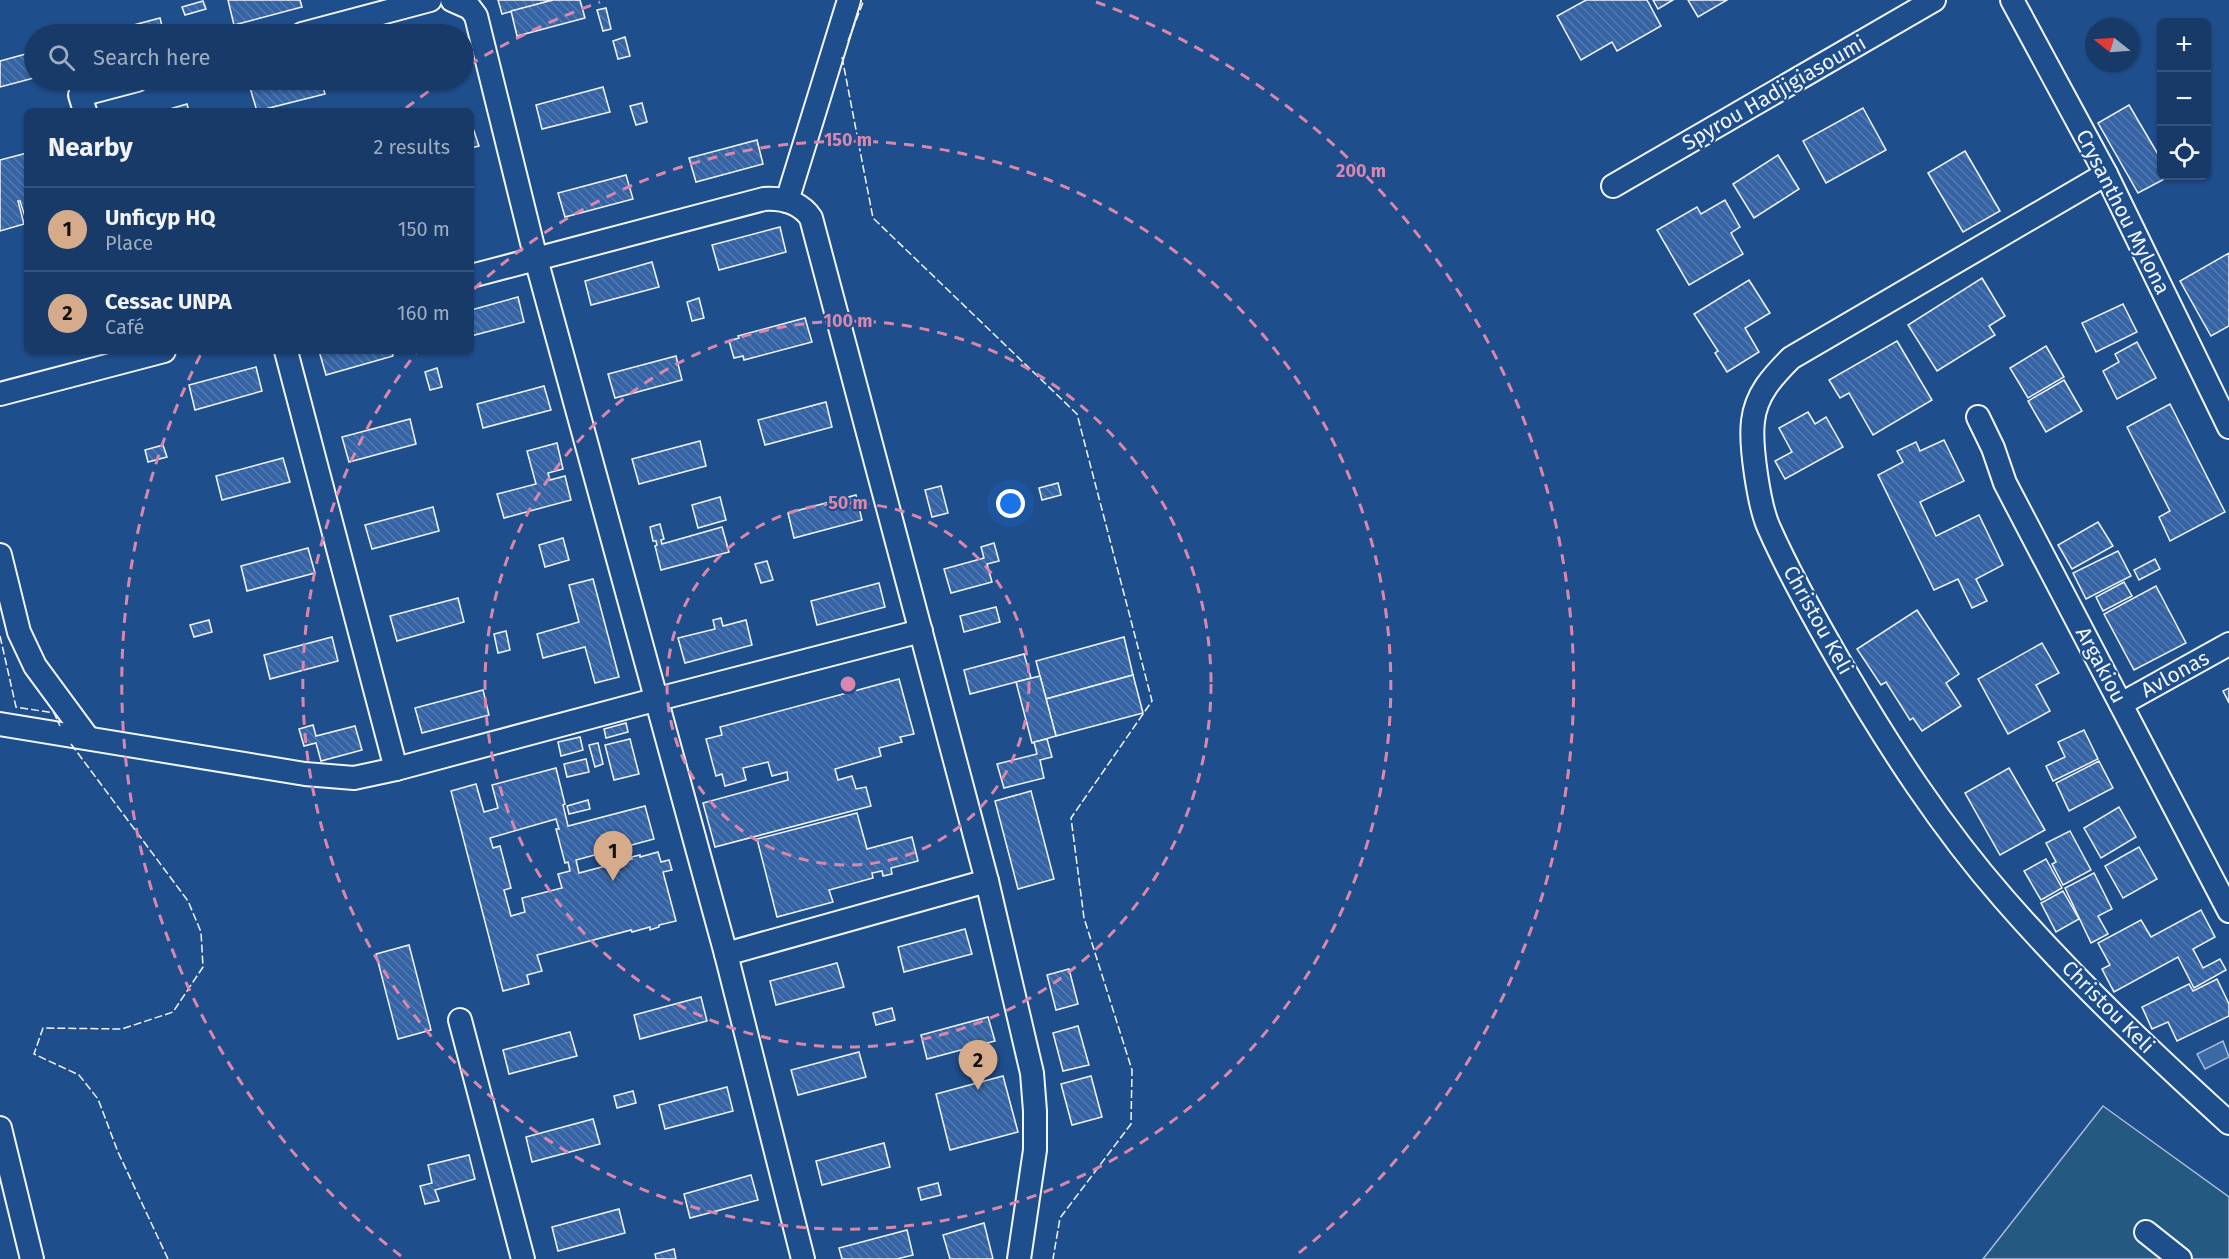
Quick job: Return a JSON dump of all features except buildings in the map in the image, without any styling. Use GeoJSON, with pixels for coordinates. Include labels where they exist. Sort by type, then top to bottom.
{"type":"FeatureCollection","features":[{"type":"Feature","properties":{"kind":"street"},"geometry":{"type":"LineString","coordinates":[[340,24],[430,0]]}},
{"type":"Feature","properties":{"kind":"street"},"geometry":{"type":"LineString","coordinates":[[452,0],[470,8],[476,16],[536,259],[658,699],[726,954],[803,1259]]}},
{"type":"Feature","properties":{"kind":"street"},"geometry":{"type":"LineString","coordinates":[[787,201],[849,0]]}},
{"type":"Feature","properties":{"kind":"street","name":"Spyrou Hadjigiasoumi"},"geometry":{"type":"LineString","coordinates":[[1613,186],[1934,0]]}},
{"type":"Feature","properties":{"kind":"street","name":"Crysanthou Mylona"},"geometry":{"type":"LineString","coordinates":[[2012,0],[2106,174],[2229,426]]}},
{"type":"Feature","properties":{"kind":"street"},"geometry":{"type":"LineString","coordinates":[[84,108],[80,95],[99,90]]}},
{"type":"Feature","properties":{"kind":"street","name":"Christou Keli"},"geometry":{"type":"LineString","coordinates":[[2106,174],[1791,358],[1771,377],[1760,396],[1753,419],[1752,440],[1768,526],[1824,633],[1880,730],[1942,823],[2004,899],[2060,958],[2154,1054],[2229,1123]]}},
{"type":"Feature","properties":{"kind":"street"},"geometry":{"type":"LineString","coordinates":[[474,275],[764,199],[787,201],[806,210],[816,230],[987,881],[1032,1073],[1035,1150],[1019,1259]]}},
{"type":"Feature","properties":{"kind":"street"},"geometry":{"type":"LineString","coordinates":[[0,394],[147,354]]}},
{"type":"Feature","properties":{"kind":"street"},"geometry":{"type":"LineString","coordinates":[[287,354],[396,769]]}},
{"type":"Feature","properties":{"kind":"street","name":"Argakiou"},"geometry":{"type":"LineString","coordinates":[[1978,417],[1993,448],[2005,483],[2229,910]]}},
{"type":"Feature","properties":{"kind":"street"},"geometry":{"type":"LineString","coordinates":[[0,555],[19,632],[35,666],[88,738]]}},
{"type":"Feature","properties":{"kind":"street"},"geometry":{"type":"LineString","coordinates":[[0,724],[328,777],[354,778],[396,769],[921,631]]}},
{"type":"Feature","properties":{"kind":"street","name":"Avlonas"},"geometry":{"type":"LineString","coordinates":[[2121,704],[2229,644]]}},
{"type":"Feature","properties":{"kind":"street"},"geometry":{"type":"LineString","coordinates":[[726,954],[987,881]]}},
{"type":"Feature","properties":{"kind":"street"},"geometry":{"type":"LineString","coordinates":[[460,1020],[523,1259]]}},
{"type":"Feature","properties":{"kind":"street"},"geometry":{"type":"LineString","coordinates":[[0,1128],[32,1259]]}},
{"type":"Feature","properties":{"kind":"street"},"geometry":{"type":"LineString","coordinates":[[2146,1232],[2180,1259]]}},
{"type":"Feature","properties":{"kind":"shaded area"},"geometry":{"type":"Polygon","coordinates":[[[2223,1041],[2229,1057],[2205,1069],[2197,1054],[2223,1041]]]}},
{"type":"Feature","properties":{"kind":"shaded area"},"geometry":{"type":"Polygon","coordinates":[[[2103,1106],[2229,1197],[2229,1259],[1983,1259],[2103,1106]]]}},
{"type":"Feature","properties":{"kind":"fence"},"geometry":{"type":"LineString","coordinates":[[848,41],[864,0]]}},
{"type":"Feature","properties":{"kind":"fence"},"geometry":{"type":"LineString","coordinates":[[842,57],[873,218],[1077,414],[1152,701],[1071,818],[1084,918],[1132,1070],[1131,1124],[1060,1218],[1053,1259]]}},
{"type":"Feature","properties":{"kind":"fence"},"geometry":{"type":"LineString","coordinates":[[0,636],[16,707],[54,713],[60,726]]}},
{"type":"Feature","properties":{"kind":"fence"},"geometry":{"type":"LineString","coordinates":[[71,744],[188,901],[201,932],[203,967],[173,1012],[122,1029],[43,1028],[34,1054],[79,1075],[98,1099],[118,1152],[168,1259]]}},
{"type":"Feature","properties":{"kind":"place","name":"Unficyp HQ"},"geometry":{"type":"Point","coordinates":[613,881]}},
{"type":"Feature","properties":{"kind":"place","name":"Cessac UNPA"},"geometry":{"type":"Point","coordinates":[978,1090]}}]}
